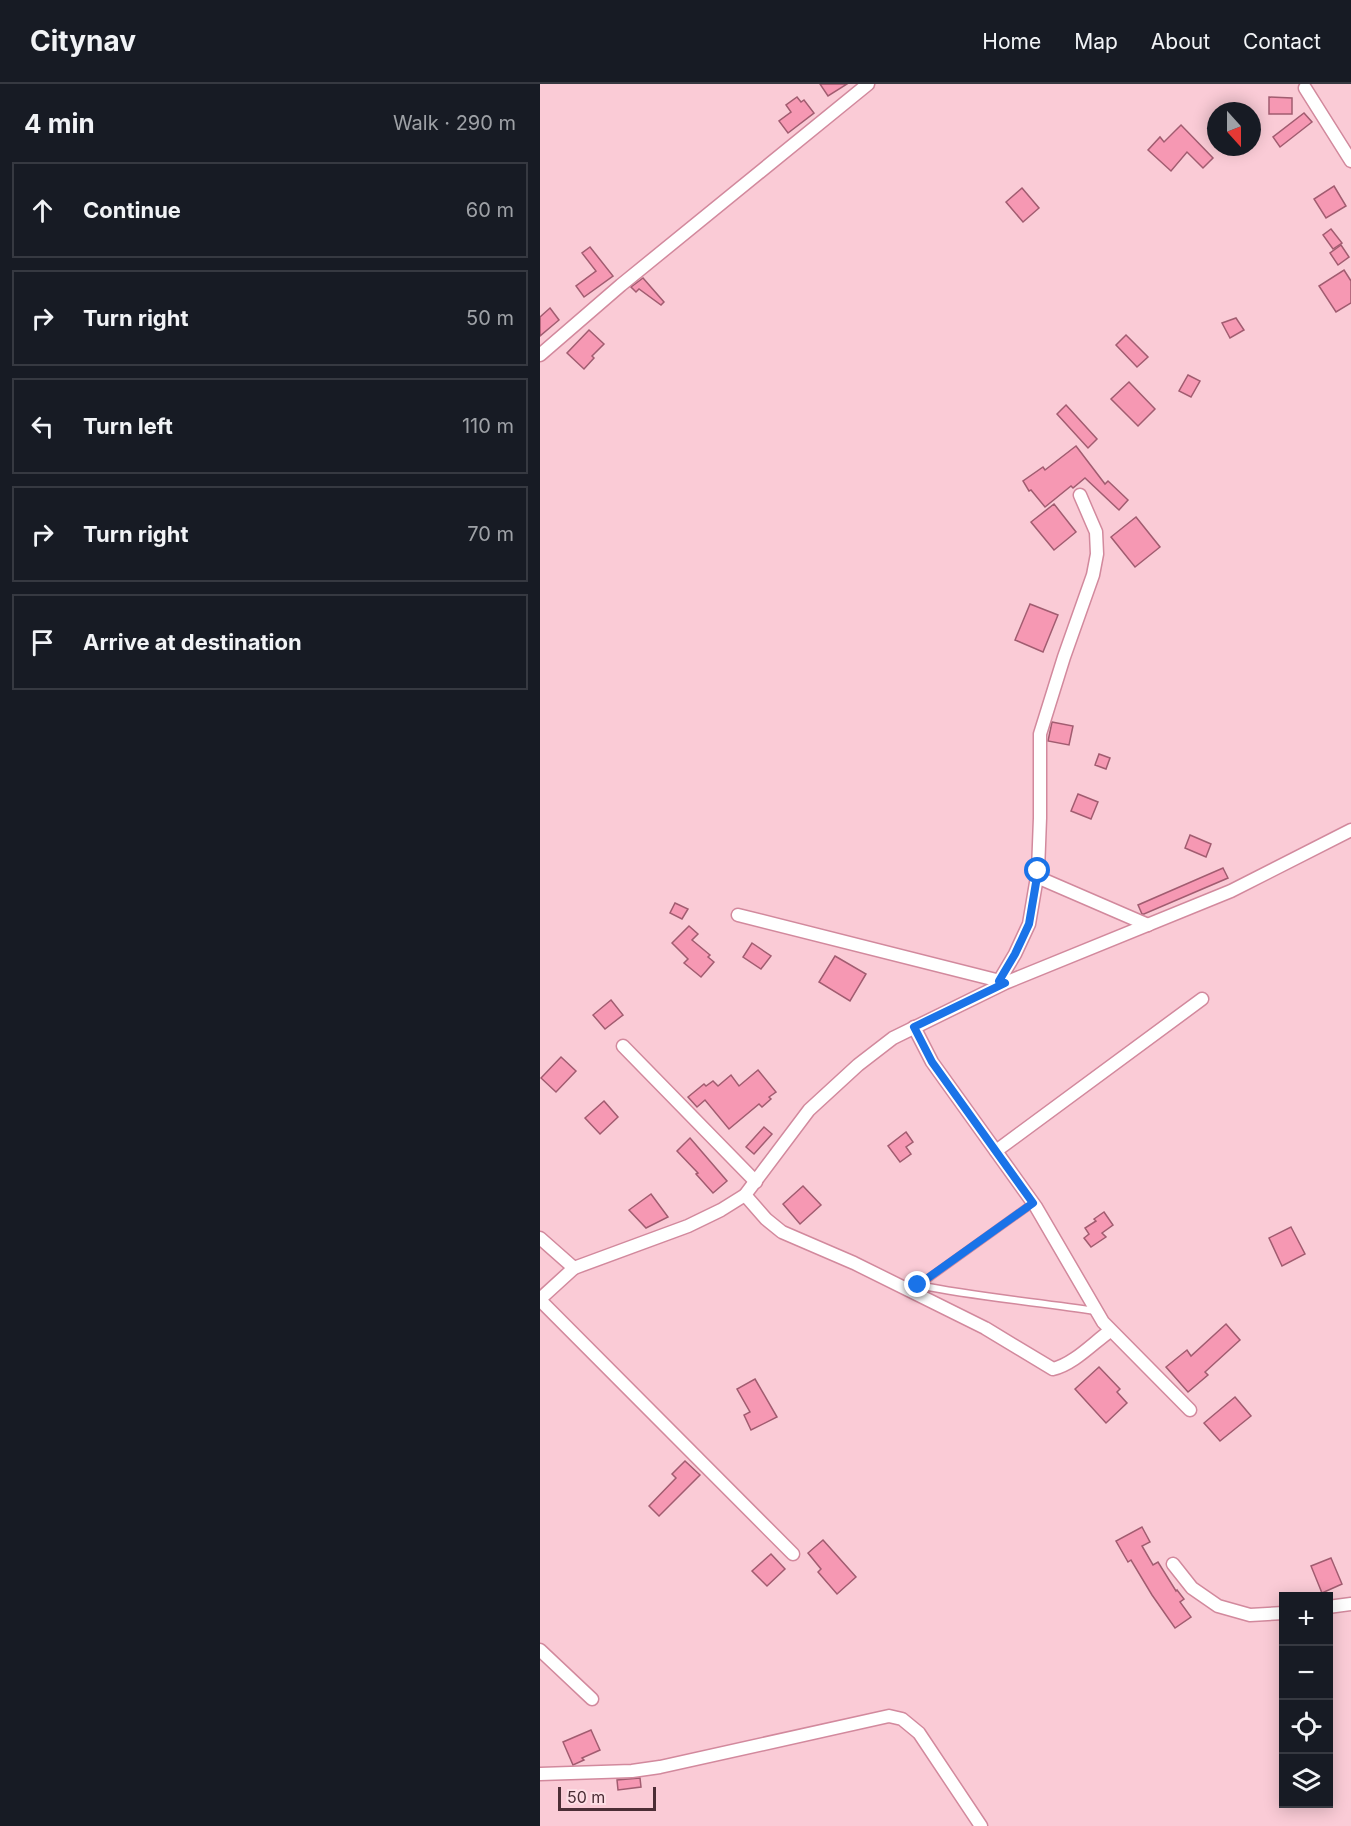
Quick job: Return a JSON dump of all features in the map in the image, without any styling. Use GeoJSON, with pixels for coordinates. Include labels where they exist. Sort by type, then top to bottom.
{"type":"FeatureCollection","features":[{"type":"Feature","properties":{"kind":"street"},"geometry":{"type":"LineString","coordinates":[[540,355],[621,285],[866,85]]}},
{"type":"Feature","properties":{"kind":"street"},"geometry":{"type":"LineString","coordinates":[[1305,88],[1351,161]]}},
{"type":"Feature","properties":{"kind":"street"},"geometry":{"type":"LineString","coordinates":[[1002,982],[1029,924],[1037,877],[1040,734],[1093,575],[1097,554],[1096,532],[1080,495]]}},
{"type":"Feature","properties":{"kind":"street"},"geometry":{"type":"LineString","coordinates":[[793,1554],[540,1300],[574,1268],[687,1226],[721,1210],[745,1195],[809,1110],[858,1065],[893,1038],[1002,982],[1231,891],[1351,830]]}},
{"type":"Feature","properties":{"kind":"street"},"geometry":{"type":"LineString","coordinates":[[1037,877],[1148,925]]}},
{"type":"Feature","properties":{"kind":"street"},"geometry":{"type":"LineString","coordinates":[[738,915],[1002,982]]}},
{"type":"Feature","properties":{"kind":"street"},"geometry":{"type":"LineString","coordinates":[[996,1151],[1202,999]]}},
{"type":"Feature","properties":{"kind":"street"},"geometry":{"type":"LineString","coordinates":[[914,1027],[932,1062],[1033,1203],[1110,1331],[1190,1410]]}},
{"type":"Feature","properties":{"kind":"street"},"geometry":{"type":"LineString","coordinates":[[623,1046],[756,1182]]}},
{"type":"Feature","properties":{"kind":"street"},"geometry":{"type":"LineString","coordinates":[[745,1195],[766,1219],[782,1232],[914,1288],[1053,1369],[1071,1360],[1110,1331]]}},
{"type":"Feature","properties":{"kind":"street"},"geometry":{"type":"LineString","coordinates":[[540,1238],[574,1268]]}},
{"type":"Feature","properties":{"kind":"street"},"geometry":{"type":"LineString","coordinates":[[1173,1564],[1192,1587],[1218,1606],[1250,1615],[1279,1613]]}},
{"type":"Feature","properties":{"kind":"street"},"geometry":{"type":"LineString","coordinates":[[1333,1606],[1351,1604]]}},
{"type":"Feature","properties":{"kind":"street"},"geometry":{"type":"LineString","coordinates":[[540,1650],[592,1699]]}},
{"type":"Feature","properties":{"kind":"street"},"geometry":{"type":"LineString","coordinates":[[540,1774],[632,1771],[660,1767],[889,1716],[902,1719],[919,1733],[981,1826]]}},
{"type":"Feature","properties":{"kind":"lane"},"geometry":{"type":"LineString","coordinates":[[914,1288],[1033,1203]]}},
{"type":"Feature","properties":{"kind":"lane"},"geometry":{"type":"LineString","coordinates":[[914,1288],[1097,1311]]}},
{"type":"Feature","properties":{"kind":"building"},"geometry":{"type":"Polygon","coordinates":[[[820,84],[847,84],[828,96],[820,84]]]}},
{"type":"Feature","properties":{"kind":"building"},"geometry":{"type":"Polygon","coordinates":[[[797,97],[801,102],[804,100],[814,113],[788,133],[779,121],[791,112],[786,105],[797,97]]]}},
{"type":"Feature","properties":{"kind":"building"},"geometry":{"type":"Polygon","coordinates":[[[1269,97],[1292,98],[1292,114],[1269,114],[1269,97]]]}},
{"type":"Feature","properties":{"kind":"building"},"geometry":{"type":"Polygon","coordinates":[[[1304,113],[1312,122],[1280,147],[1273,137],[1304,113]]]}},
{"type":"Feature","properties":{"kind":"building"},"geometry":{"type":"Polygon","coordinates":[[[1181,125],[1207,152],[1207,156],[1213,158],[1203,168],[1187,152],[1171,171],[1148,150],[1160,137],[1164,142],[1181,125]]]}},
{"type":"Feature","properties":{"kind":"building"},"geometry":{"type":"Polygon","coordinates":[[[1334,186],[1346,206],[1326,218],[1314,199],[1334,186]]]}},
{"type":"Feature","properties":{"kind":"building"},"geometry":{"type":"Polygon","coordinates":[[[1022,188],[1039,208],[1023,222],[1006,202],[1022,188]]]}},
{"type":"Feature","properties":{"kind":"building"},"geometry":{"type":"Polygon","coordinates":[[[1331,229],[1342,243],[1333,249],[1323,235],[1331,229]]]}},
{"type":"Feature","properties":{"kind":"building"},"geometry":{"type":"Polygon","coordinates":[[[1341,245],[1349,257],[1338,265],[1330,253],[1341,245]]]}},
{"type":"Feature","properties":{"kind":"building"},"geometry":{"type":"Polygon","coordinates":[[[590,247],[613,276],[584,297],[576,286],[596,271],[582,253],[590,247]]]}},
{"type":"Feature","properties":{"kind":"building"},"geometry":{"type":"Polygon","coordinates":[[[1344,270],[1351,281],[1351,303],[1336,312],[1319,286],[1344,270]]]}},
{"type":"Feature","properties":{"kind":"building"},"geometry":{"type":"Polygon","coordinates":[[[643,278],[664,302],[661,305],[639,289],[636,292],[631,287],[643,278]]]}},
{"type":"Feature","properties":{"kind":"building"},"geometry":{"type":"Polygon","coordinates":[[[550,308],[559,320],[540,336],[540,317],[550,308]]]}},
{"type":"Feature","properties":{"kind":"building"},"geometry":{"type":"Polygon","coordinates":[[[1236,318],[1244,330],[1230,338],[1222,323],[1236,318]]]}},
{"type":"Feature","properties":{"kind":"building"},"geometry":{"type":"Polygon","coordinates":[[[589,330],[604,344],[592,356],[594,358],[584,369],[567,353],[589,330]]]}},
{"type":"Feature","properties":{"kind":"building"},"geometry":{"type":"Polygon","coordinates":[[[1126,335],[1148,357],[1137,367],[1116,345],[1126,335]]]}},
{"type":"Feature","properties":{"kind":"building"},"geometry":{"type":"Polygon","coordinates":[[[1188,375],[1200,381],[1191,397],[1179,391],[1188,375]]]}},
{"type":"Feature","properties":{"kind":"building"},"geometry":{"type":"Polygon","coordinates":[[[1129,382],[1155,409],[1138,426],[1111,399],[1129,382]]]}},
{"type":"Feature","properties":{"kind":"building"},"geometry":{"type":"Polygon","coordinates":[[[1066,405],[1097,439],[1088,448],[1057,414],[1066,405]]]}},
{"type":"Feature","properties":{"kind":"building"},"geometry":{"type":"Polygon","coordinates":[[[1076,446],[1105,484],[1108,481],[1128,500],[1119,510],[1085,478],[1045,507],[1031,490],[1029,491],[1023,481],[1043,467],[1045,470],[1076,446]]]}},
{"type":"Feature","properties":{"kind":"building"},"geometry":{"type":"Polygon","coordinates":[[[1054,504],[1076,532],[1054,550],[1031,522],[1054,504]]]}},
{"type":"Feature","properties":{"kind":"building"},"geometry":{"type":"Polygon","coordinates":[[[1136,517],[1160,547],[1135,567],[1111,537],[1136,517]]]}},
{"type":"Feature","properties":{"kind":"building"},"geometry":{"type":"Polygon","coordinates":[[[1030,604],[1058,615],[1043,652],[1015,640],[1030,604]]]}},
{"type":"Feature","properties":{"kind":"building"},"geometry":{"type":"Polygon","coordinates":[[[1052,722],[1073,726],[1069,745],[1048,741],[1052,722]]]}},
{"type":"Feature","properties":{"kind":"building"},"geometry":{"type":"Polygon","coordinates":[[[1099,754],[1110,758],[1106,769],[1095,765],[1099,754]]]}},
{"type":"Feature","properties":{"kind":"building"},"geometry":{"type":"Polygon","coordinates":[[[1078,794],[1098,802],[1091,819],[1071,811],[1078,794]]]}},
{"type":"Feature","properties":{"kind":"building"},"geometry":{"type":"Polygon","coordinates":[[[1190,835],[1211,844],[1206,857],[1185,848],[1190,835]]]}},
{"type":"Feature","properties":{"kind":"building"},"geometry":{"type":"Polygon","coordinates":[[[1223,868],[1228,878],[1142,914],[1138,905],[1223,868]]]}},
{"type":"Feature","properties":{"kind":"building"},"geometry":{"type":"Polygon","coordinates":[[[675,903],[688,909],[682,919],[670,913],[675,903]]]}},
{"type":"Feature","properties":{"kind":"building"},"geometry":{"type":"Polygon","coordinates":[[[689,926],[698,934],[692,940],[710,955],[708,957],[714,962],[701,977],[684,963],[688,959],[672,943],[689,926]]]}},
{"type":"Feature","properties":{"kind":"building"},"geometry":{"type":"Polygon","coordinates":[[[752,943],[771,956],[761,969],[743,957],[752,943]]]}},
{"type":"Feature","properties":{"kind":"building"},"geometry":{"type":"Polygon","coordinates":[[[835,956],[866,974],[850,1001],[819,982],[835,956]]]}},
{"type":"Feature","properties":{"kind":"building"},"geometry":{"type":"Polygon","coordinates":[[[611,1000],[623,1015],[605,1029],[593,1015],[611,1000]]]}},
{"type":"Feature","properties":{"kind":"building"},"geometry":{"type":"Polygon","coordinates":[[[561,1057],[576,1071],[556,1092],[541,1078],[561,1057]]]}},
{"type":"Feature","properties":{"kind":"building"},"geometry":{"type":"Polygon","coordinates":[[[758,1070],[776,1092],[762,1107],[759,1104],[729,1129],[705,1100],[697,1107],[688,1097],[704,1084],[706,1086],[713,1081],[718,1086],[731,1075],[739,1086],[758,1070]]]}},
{"type":"Feature","properties":{"kind":"building"},"geometry":{"type":"Polygon","coordinates":[[[604,1101],[618,1117],[600,1134],[585,1118],[604,1101]]]}},
{"type":"Feature","properties":{"kind":"building"},"geometry":{"type":"Polygon","coordinates":[[[764,1127],[772,1134],[754,1154],[746,1147],[764,1127]]]}},
{"type":"Feature","properties":{"kind":"building"},"geometry":{"type":"Polygon","coordinates":[[[906,1132],[913,1142],[906,1147],[911,1154],[900,1162],[888,1146],[906,1132]]]}},
{"type":"Feature","properties":{"kind":"building"},"geometry":{"type":"Polygon","coordinates":[[[690,1138],[727,1181],[713,1193],[677,1151],[690,1138]]]}},
{"type":"Feature","properties":{"kind":"building"},"geometry":{"type":"Polygon","coordinates":[[[803,1186],[821,1205],[800,1224],[783,1204],[803,1186]]]}},
{"type":"Feature","properties":{"kind":"building"},"geometry":{"type":"Polygon","coordinates":[[[651,1194],[668,1217],[646,1228],[629,1210],[651,1194]]]}},
{"type":"Feature","properties":{"kind":"building"},"geometry":{"type":"Polygon","coordinates":[[[1104,1212],[1113,1225],[1102,1233],[1106,1237],[1091,1247],[1084,1238],[1089,1234],[1085,1228],[1104,1212]]]}},
{"type":"Feature","properties":{"kind":"building"},"geometry":{"type":"Polygon","coordinates":[[[1291,1227],[1305,1254],[1282,1266],[1269,1238],[1291,1227]]]}},
{"type":"Feature","properties":{"kind":"building"},"geometry":{"type":"Polygon","coordinates":[[[1226,1324],[1240,1340],[1205,1372],[1208,1375],[1188,1392],[1166,1367],[1187,1350],[1191,1356],[1226,1324]]]}},
{"type":"Feature","properties":{"kind":"building"},"geometry":{"type":"Polygon","coordinates":[[[1099,1367],[1120,1389],[1117,1392],[1127,1403],[1106,1423],[1075,1389],[1099,1367]]]}},
{"type":"Feature","properties":{"kind":"building"},"geometry":{"type":"Polygon","coordinates":[[[755,1379],[777,1417],[751,1430],[744,1415],[750,1412],[737,1389],[755,1379]]]}},
{"type":"Feature","properties":{"kind":"building"},"geometry":{"type":"Polygon","coordinates":[[[1235,1397],[1251,1416],[1220,1441],[1204,1423],[1235,1397]]]}},
{"type":"Feature","properties":{"kind":"building"},"geometry":{"type":"Polygon","coordinates":[[[685,1461],[700,1475],[659,1516],[649,1506],[676,1478],[672,1474],[685,1461]]]}},
{"type":"Feature","properties":{"kind":"building"},"geometry":{"type":"Polygon","coordinates":[[[1142,1527],[1150,1542],[1142,1546],[1153,1565],[1158,1562],[1176,1591],[1184,1599],[1180,1602],[1191,1617],[1175,1628],[1131,1560],[1128,1562],[1116,1541],[1142,1527]]]}},
{"type":"Feature","properties":{"kind":"building"},"geometry":{"type":"Polygon","coordinates":[[[823,1540],[856,1577],[837,1594],[818,1572],[821,1569],[808,1553],[823,1540]]]}},
{"type":"Feature","properties":{"kind":"building"},"geometry":{"type":"Polygon","coordinates":[[[771,1554],[785,1569],[767,1586],[752,1571],[771,1554]]]}},
{"type":"Feature","properties":{"kind":"building"},"geometry":{"type":"Polygon","coordinates":[[[1331,1558],[1342,1584],[1322,1592],[1311,1566],[1331,1558]]]}},
{"type":"Feature","properties":{"kind":"building"},"geometry":{"type":"Polygon","coordinates":[[[591,1730],[600,1750],[573,1765],[563,1742],[591,1730]]]}},
{"type":"Feature","properties":{"kind":"building"},"geometry":{"type":"Polygon","coordinates":[[[640,1778],[641,1787],[618,1790],[617,1780],[640,1778]]]}},
{"type":"Feature","properties":{"kind":"route"},"geometry":{"type":"LineString","coordinates":[[918,1285],[1033,1203],[932,1062],[914,1027],[1005,983],[999,981],[1029,924],[1038,871]]}}]}
